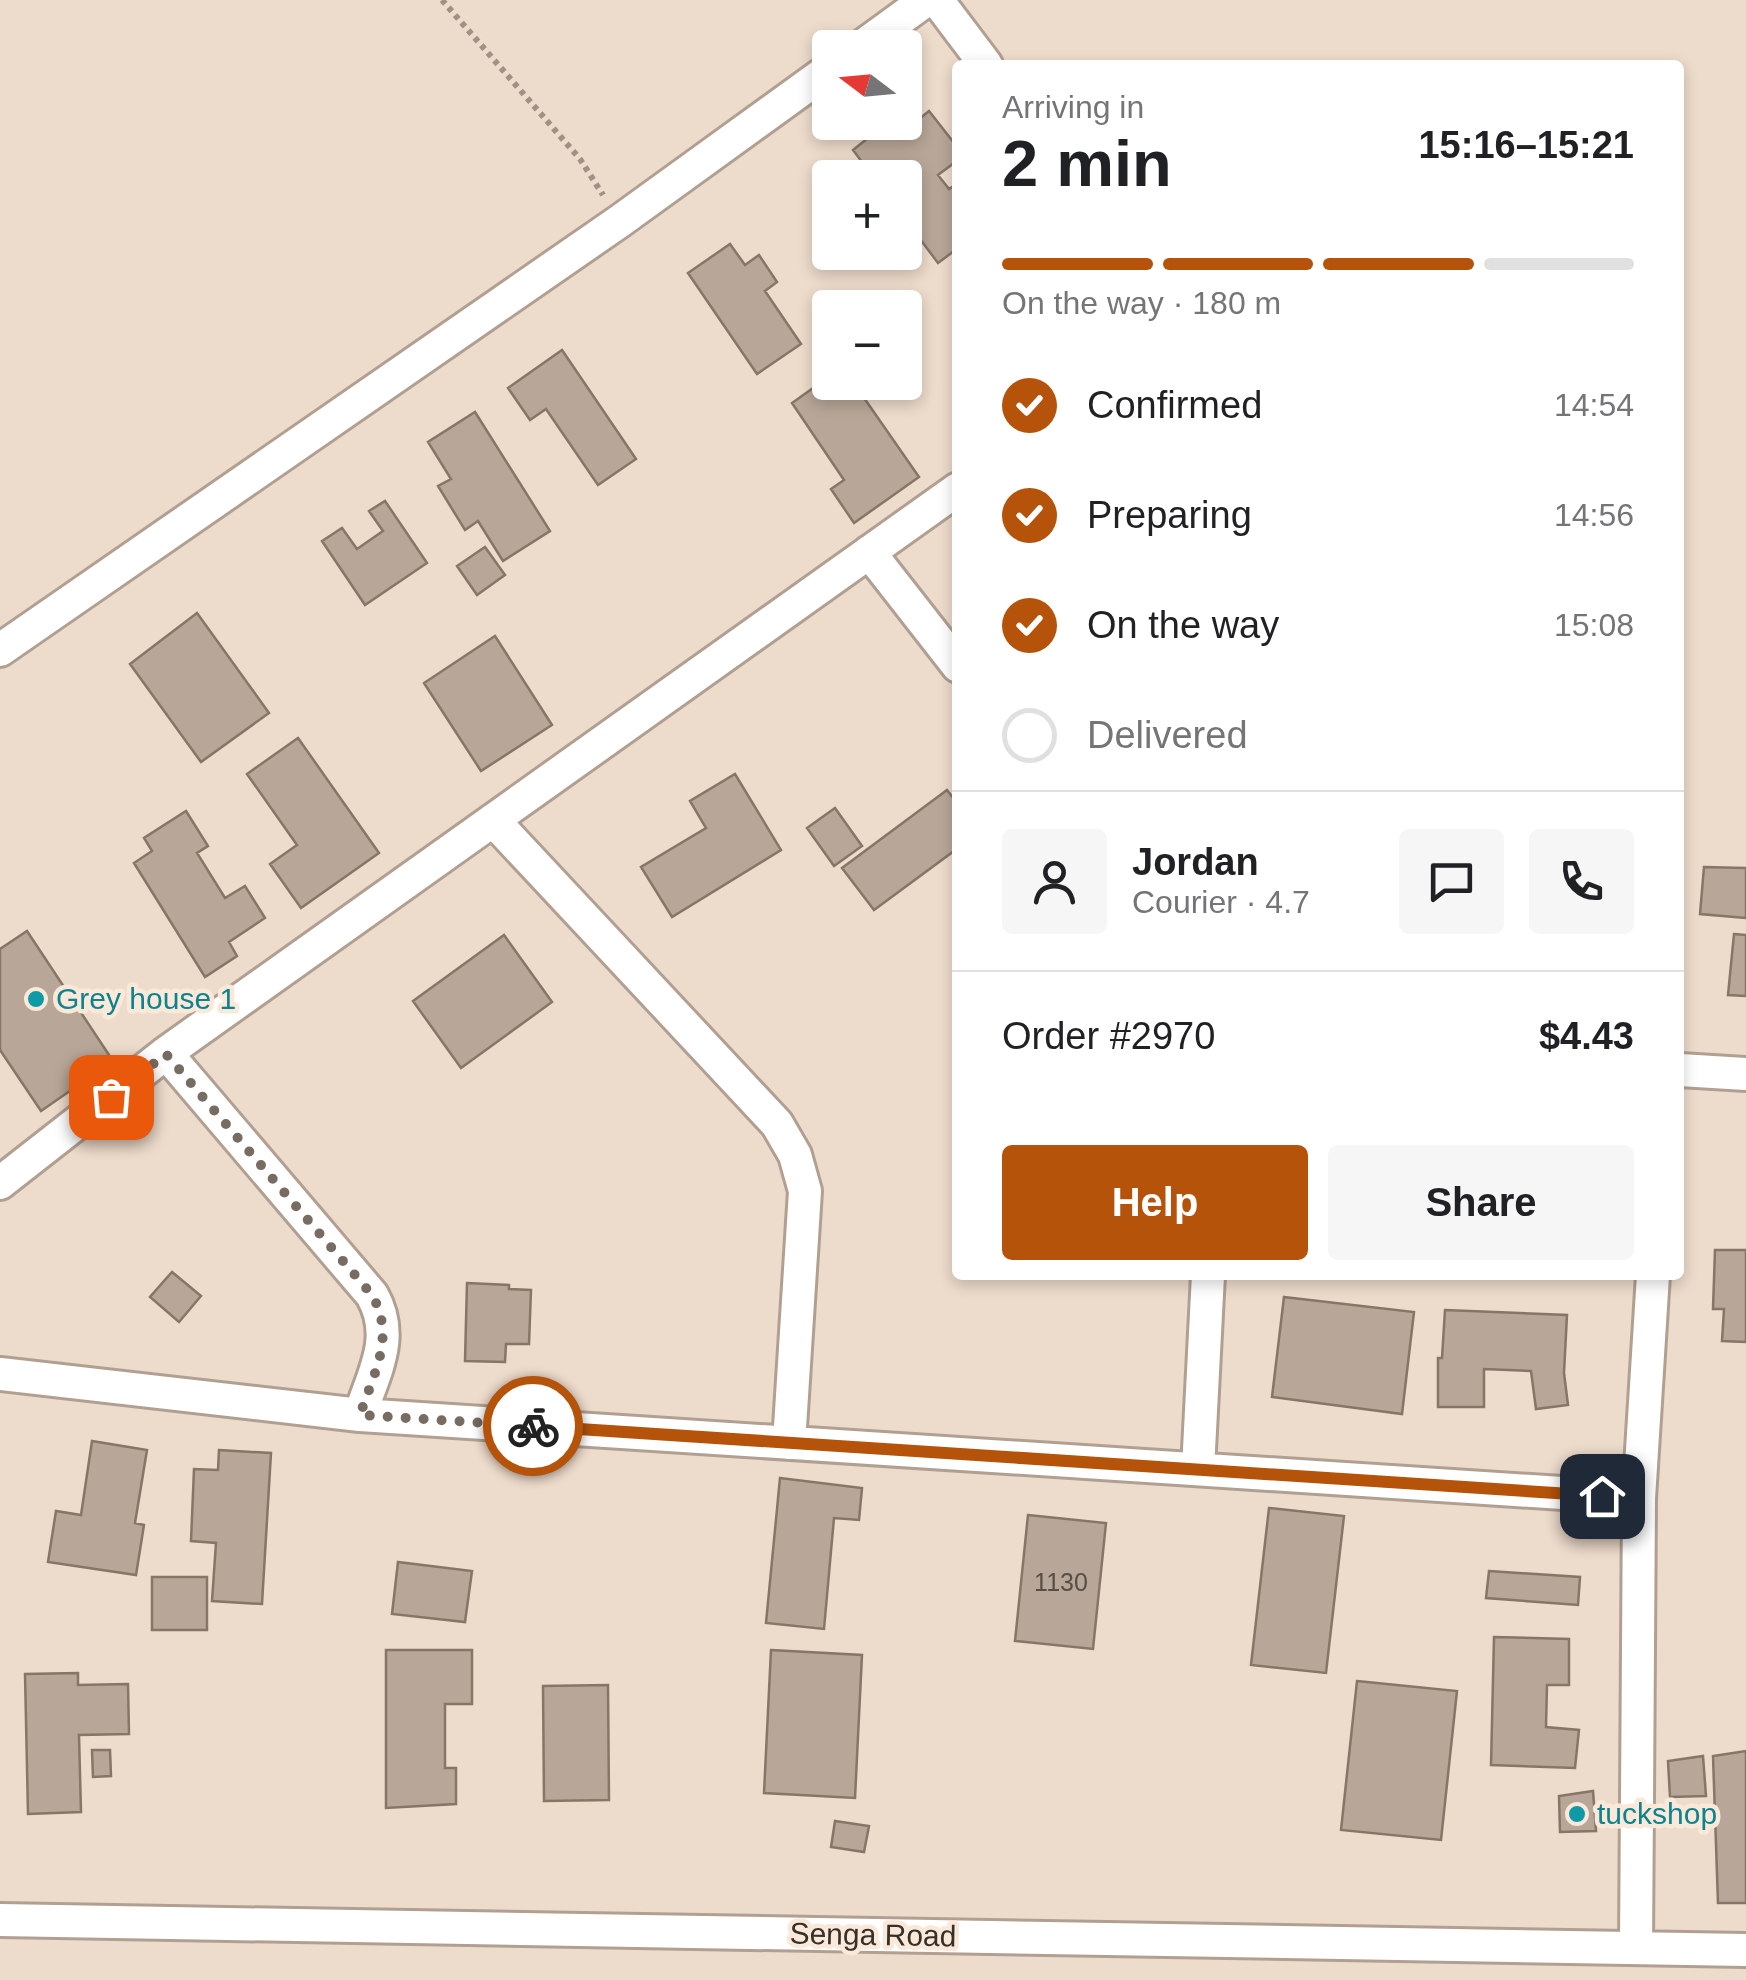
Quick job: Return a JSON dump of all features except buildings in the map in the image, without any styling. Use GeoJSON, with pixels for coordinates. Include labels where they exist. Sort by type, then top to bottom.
{"type":"FeatureCollection","features":[{"type":"Feature","properties":{"kind":"street"},"geometry":{"type":"LineString","coordinates":[[885,30],[926,0]]}},
{"type":"Feature","properties":{"kind":"street"},"geometry":{"type":"LineString","coordinates":[[937,0],[982,60]]}},
{"type":"Feature","properties":{"kind":"street"},"geometry":{"type":"LineString","coordinates":[[0,650],[620,221],[812,82]]}},
{"type":"Feature","properties":{"kind":"street"},"geometry":{"type":"LineString","coordinates":[[0,1183],[166,1054],[952,492]]}},
{"type":"Feature","properties":{"kind":"street"},"geometry":{"type":"LineString","coordinates":[[869,552],[952,658]]}},
{"type":"Feature","properties":{"kind":"street"},"geometry":{"type":"LineString","coordinates":[[493,820],[777,1124],[795,1155],[805,1191],[788,1442]]}},
{"type":"Feature","properties":{"kind":"street"},"geometry":{"type":"LineString","coordinates":[[166,1054],[372,1295],[382,1313],[386,1335],[360,1415]]}},
{"type":"Feature","properties":{"kind":"street"},"geometry":{"type":"LineString","coordinates":[[1684,1070],[1746,1074]]}},
{"type":"Feature","properties":{"kind":"street"},"geometry":{"type":"LineString","coordinates":[[1198,1470],[1208,1280]]}},
{"type":"Feature","properties":{"kind":"street"},"geometry":{"type":"LineString","coordinates":[[1636,1948],[1638,1498],[1653,1280]]}},
{"type":"Feature","properties":{"kind":"street"},"geometry":{"type":"LineString","coordinates":[[0,1374],[360,1415],[1638,1498]]}},
{"type":"Feature","properties":{"kind":"street","name":"Senga Road"},"geometry":{"type":"LineString","coordinates":[[0,1920],[1746,1950]]}},
{"type":"Feature","properties":{"kind":"path"},"geometry":{"type":"LineString","coordinates":[[442,0],[580,160],[620,221]]}},
{"type":"Feature","properties":{"kind":"way so far"},"geometry":{"type":"LineString","coordinates":[[111,1097],[166,1054],[372,1295],[382,1313],[386,1335],[360,1415],[533,1426]]}},
{"type":"Feature","properties":{"kind":"place","name":"Grey house 1"},"geometry":{"type":"Point","coordinates":[36,999]}},
{"type":"Feature","properties":{"kind":"place","name":"tuckshop"},"geometry":{"type":"Point","coordinates":[1577,1814]}},
{"type":"Feature","properties":{"kind":"route"},"geometry":{"type":"LineString","coordinates":[[533,1426],[1602,1496]]}}]}
